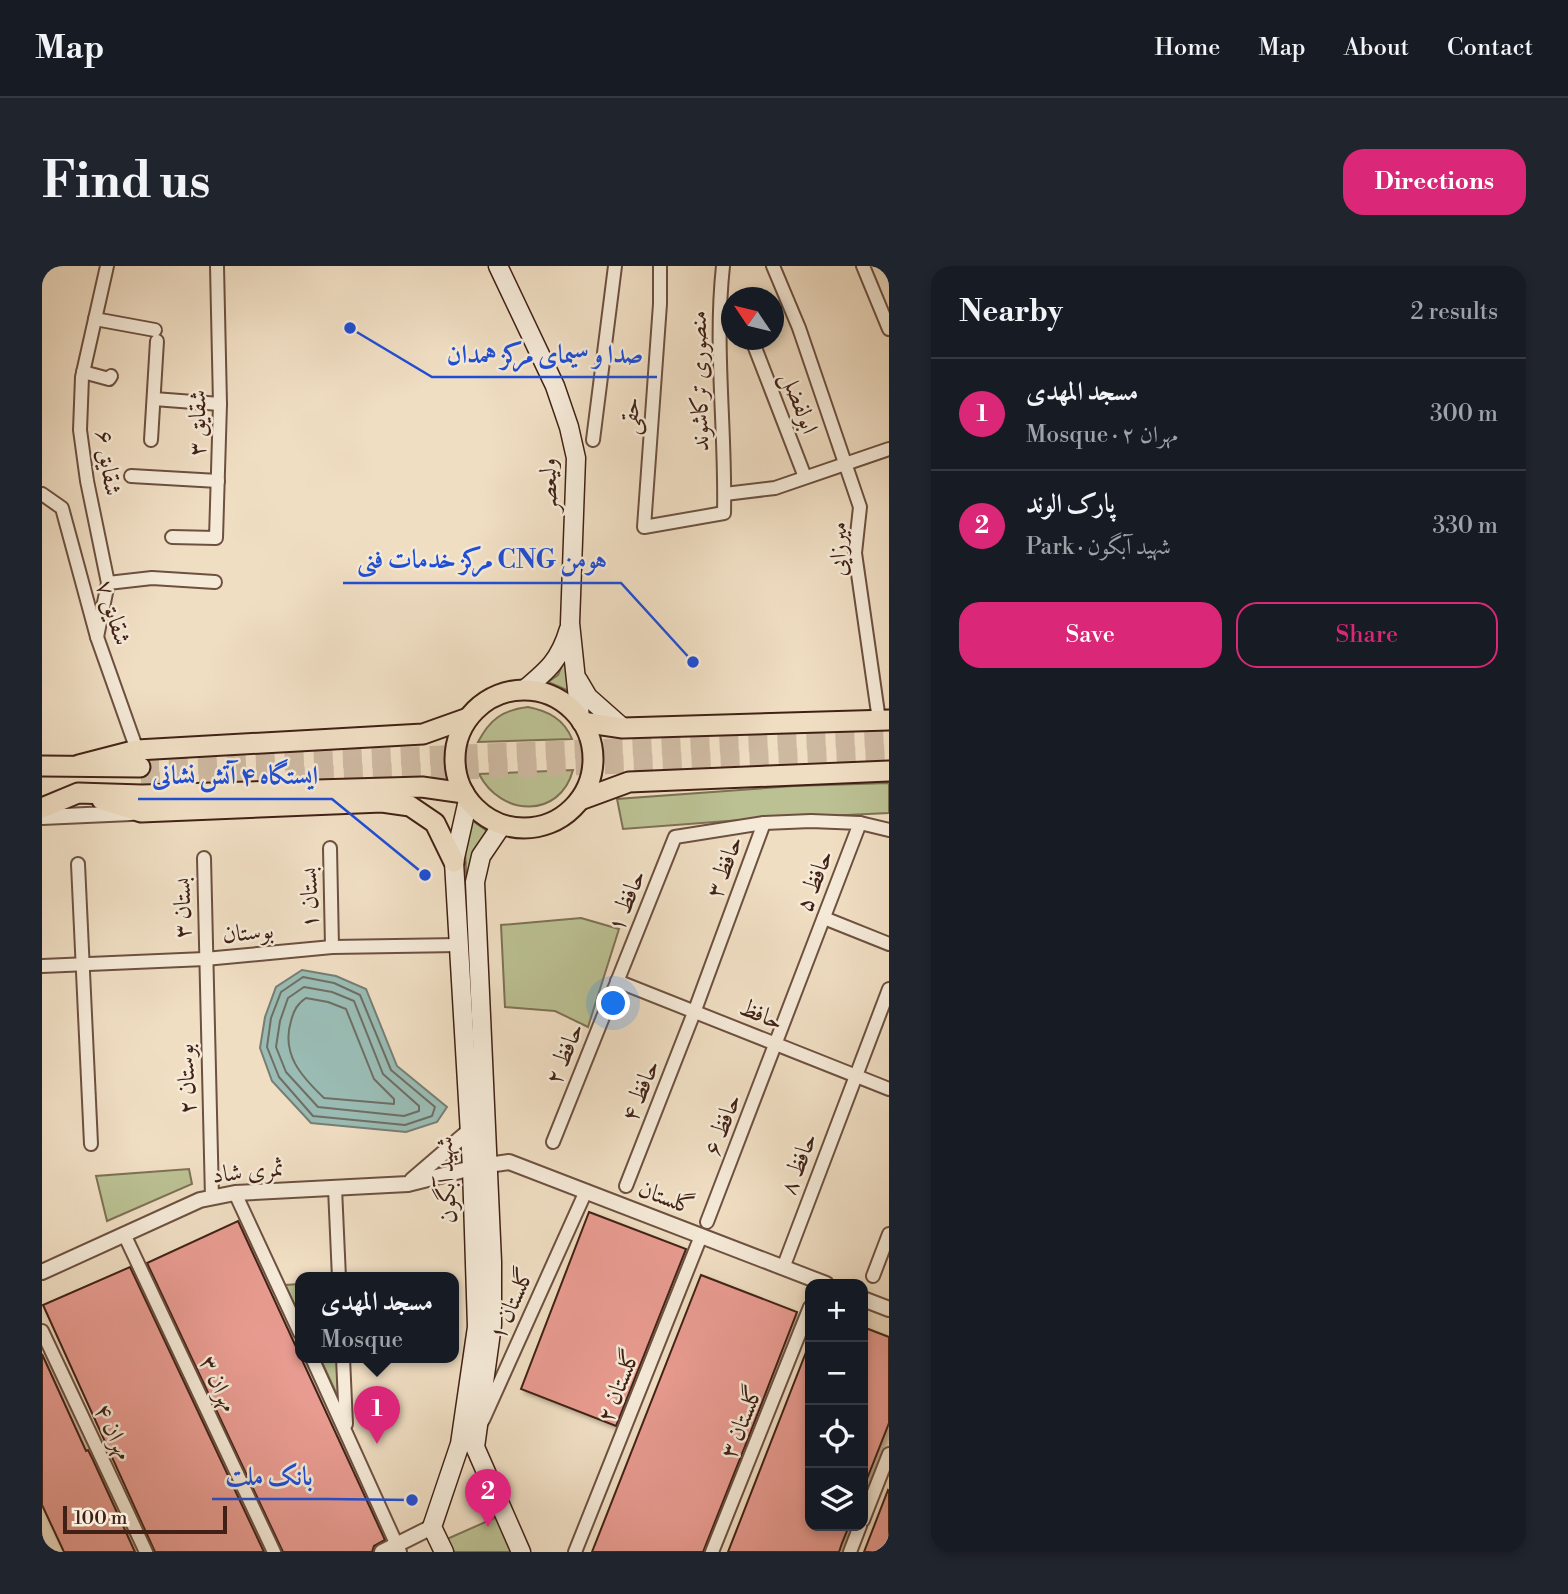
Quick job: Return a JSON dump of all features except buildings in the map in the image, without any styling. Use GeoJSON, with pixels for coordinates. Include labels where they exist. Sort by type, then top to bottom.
{"type":"FeatureCollection","features":[{"type":"Feature","properties":{"kind":"highway"},"geometry":{"type":"LineString","coordinates":[[42,766],[139,766],[423,734],[468,718],[503,693],[524,690],[546,693],[565,703],[581,720],[592,745],[593,759],[587,787],[580,800],[564,815],[545,825],[524,828],[502,825],[483,815],[466,796],[456,774],[457,745],[468,718]]}},
{"type":"Feature","properties":{"kind":"highway"},"geometry":{"type":"LineString","coordinates":[[581,720],[622,728],[884,720]]}},
{"type":"Feature","properties":{"kind":"highway"},"geometry":{"type":"LineString","coordinates":[[42,808],[139,766]]}},
{"type":"Feature","properties":{"kind":"highway"},"geometry":{"type":"LineString","coordinates":[[580,800],[629,782],[889,771]]}},
{"type":"Feature","properties":{"kind":"highway"},"geometry":{"type":"LineString","coordinates":[[42,795],[142,795],[422,787],[466,796]]}},
{"type":"Feature","properties":{"kind":"highway"},"geometry":{"type":"LineString","coordinates":[[78,793],[141,812],[382,802],[410,806],[435,823],[454,862]]}},
{"type":"Feature","properties":{"kind":"main road","name":"ولیعصر"},"geometry":{"type":"LineString","coordinates":[[498,266],[555,386],[576,458],[570,623],[581,720]]}},
{"type":"Feature","properties":{"kind":"main road"},"geometry":{"type":"LineString","coordinates":[[524,690],[552,668],[564,648],[570,623]]}},
{"type":"Feature","properties":{"kind":"main road"},"geometry":{"type":"LineString","coordinates":[[576,678],[588,697],[622,728]]}},
{"type":"Feature","properties":{"kind":"main road","name":"شهید آبگون"},"geometry":{"type":"LineString","coordinates":[[466,796],[454,862],[469,1130],[480,1166]]}},
{"type":"Feature","properties":{"kind":"main road","name":"شهید آبگون"},"geometry":{"type":"LineString","coordinates":[[432,1527],[457,1456],[469,1433],[492,1325],[492,1262],[480,1166],[482,1032],[475,882],[481,856],[502,825]]}},
{"type":"Feature","properties":{"kind":"main road"},"geometry":{"type":"LineString","coordinates":[[464,1034],[482,1032]]}},
{"type":"Feature","properties":{"kind":"main road","name":"شهید آبگون"},"geometry":{"type":"LineString","coordinates":[[469,1433],[522,1552]]}},
{"type":"Feature","properties":{"kind":"main road"},"geometry":{"type":"LineString","coordinates":[[457,1456],[464,1449],[478,1454]]}},
{"type":"Feature","properties":{"kind":"main road"},"geometry":{"type":"LineString","coordinates":[[432,1527],[444,1552]]}},
{"type":"Feature","properties":{"kind":"street","name":"شقایق ۶"},"geometry":{"type":"LineString","coordinates":[[107,266],[83,372],[80,430],[87,481],[108,583]]}},
{"type":"Feature","properties":{"kind":"street","name":"شقایق ۳"},"geometry":{"type":"LineString","coordinates":[[173,537],[216,538],[220,404],[217,266]]}},
{"type":"Feature","properties":{"kind":"street","name":"ولیعصر"},"geometry":{"type":"LineString","coordinates":[[593,440],[615,266]]}},
{"type":"Feature","properties":{"kind":"street","name":"حقی"},"geometry":{"type":"LineString","coordinates":[[660,266],[660,304],[644,527],[724,513]]}},
{"type":"Feature","properties":{"kind":"street","name":"منصوری ترکاشوند"},"geometry":{"type":"LineString","coordinates":[[723,266],[719,295],[724,513]]}},
{"type":"Feature","properties":{"kind":"street","name":"میرزایی"},"geometry":{"type":"LineString","coordinates":[[773,266],[799,328],[860,507],[855,553],[884,720]]}},
{"type":"Feature","properties":{"kind":"street"},"geometry":{"type":"LineString","coordinates":[[863,266],[889,329]]}},
{"type":"Feature","properties":{"kind":"street"},"geometry":{"type":"LineString","coordinates":[[95,319],[156,335],[151,440]]}},
{"type":"Feature","properties":{"kind":"street","name":"ابولفضل"},"geometry":{"type":"LineString","coordinates":[[756,350],[805,477]]}},
{"type":"Feature","properties":{"kind":"street"},"geometry":{"type":"LineString","coordinates":[[83,372],[109,379],[111,376]]}},
{"type":"Feature","properties":{"kind":"street"},"geometry":{"type":"LineString","coordinates":[[154,399],[220,404]]}},
{"type":"Feature","properties":{"kind":"street"},"geometry":{"type":"LineString","coordinates":[[725,494],[775,488],[889,449]]}},
{"type":"Feature","properties":{"kind":"street"},"geometry":{"type":"LineString","coordinates":[[131,476],[218,481]]}},
{"type":"Feature","properties":{"kind":"street","name":"شقایق ۷"},"geometry":{"type":"LineString","coordinates":[[42,495],[62,508],[97,637],[139,766]]}},
{"type":"Feature","properties":{"kind":"street"},"geometry":{"type":"LineString","coordinates":[[97,637],[108,583],[152,578],[215,582]]}},
{"type":"Feature","properties":{"kind":"street"},"geometry":{"type":"LineString","coordinates":[[42,817],[141,812]]}},
{"type":"Feature","properties":{"kind":"street","name":"حافظ ۵"},"geometry":{"type":"LineString","coordinates":[[764,823],[860,823],[777,1044]]}},
{"type":"Feature","properties":{"kind":"street","name":"حافظ ۳"},"geometry":{"type":"LineString","coordinates":[[675,837],[764,823],[695,1010]]}},
{"type":"Feature","properties":{"kind":"street"},"geometry":{"type":"LineString","coordinates":[[860,823],[889,830]]}},
{"type":"Feature","properties":{"kind":"street","name":"حافظ ۱"},"geometry":{"type":"LineString","coordinates":[[617,981],[675,837]]}},
{"type":"Feature","properties":{"kind":"street","name":"بستان ۱"},"geometry":{"type":"LineString","coordinates":[[330,848],[332,947]]}},
{"type":"Feature","properties":{"kind":"street","name":"بستان ۳"},"geometry":{"type":"LineString","coordinates":[[204,858],[205,959]]}},
{"type":"Feature","properties":{"kind":"street"},"geometry":{"type":"LineString","coordinates":[[78,864],[91,1144]]}},
{"type":"Feature","properties":{"kind":"street"},"geometry":{"type":"LineString","coordinates":[[824,918],[889,944]]}},
{"type":"Feature","properties":{"kind":"street","name":"بوستان"},"geometry":{"type":"LineString","coordinates":[[42,966],[205,959],[332,947],[458,945]]}},
{"type":"Feature","properties":{"kind":"street","name":"بوستان ۲"},"geometry":{"type":"LineString","coordinates":[[205,959],[212,1198]]}},
{"type":"Feature","properties":{"kind":"street","name":"حافظ"},"geometry":{"type":"LineString","coordinates":[[617,981],[889,1089]]}},
{"type":"Feature","properties":{"kind":"street","name":"حافظ ۲"},"geometry":{"type":"LineString","coordinates":[[553,1142],[617,981]]}},
{"type":"Feature","properties":{"kind":"street","name":"حافظ ۸"},"geometry":{"type":"LineString","coordinates":[[783,1268],[889,989]]}},
{"type":"Feature","properties":{"kind":"street","name":"حافظ ۴"},"geometry":{"type":"LineString","coordinates":[[626,1186],[695,1010]]}},
{"type":"Feature","properties":{"kind":"street","name":"حافظ ۶"},"geometry":{"type":"LineString","coordinates":[[707,1222],[777,1044]]}},
{"type":"Feature","properties":{"kind":"street"},"geometry":{"type":"LineString","coordinates":[[408,1184],[469,1130]]}},
{"type":"Feature","properties":{"kind":"street","name":"گلستان"},"geometry":{"type":"LineString","coordinates":[[480,1166],[509,1162],[810,1279]]}},
{"type":"Feature","properties":{"kind":"street","name":"ثمری شاد"},"geometry":{"type":"LineString","coordinates":[[42,1272],[200,1200],[235,1193],[408,1184],[480,1166]]}},
{"type":"Feature","properties":{"kind":"street"},"geometry":{"type":"LineString","coordinates":[[335,1188],[339,1272]]}},
{"type":"Feature","properties":{"kind":"street","name":"گلستان ۱"},"geometry":{"type":"LineString","coordinates":[[469,1433],[586,1191]]}},
{"type":"Feature","properties":{"kind":"street"},"geometry":{"type":"LineString","coordinates":[[235,1193],[295,1321]]}},
{"type":"Feature","properties":{"kind":"street","name":"مهران ۳"},"geometry":{"type":"LineString","coordinates":[[124,1234],[274,1552]]}},
{"type":"Feature","properties":{"kind":"street"},"geometry":{"type":"LineString","coordinates":[[873,1276],[889,1234]]}},
{"type":"Feature","properties":{"kind":"street","name":"گلستان ۲"},"geometry":{"type":"LineString","coordinates":[[575,1552],[701,1236]]}},
{"type":"Feature","properties":{"kind":"street"},"geometry":{"type":"LineString","coordinates":[[868,1301],[889,1309]]}},
{"type":"Feature","properties":{"kind":"street","name":"گلستان ۳"},"geometry":{"type":"LineString","coordinates":[[712,1552],[805,1320]]}},
{"type":"Feature","properties":{"kind":"street","name":"مهران ۴"},"geometry":{"type":"LineString","coordinates":[[42,1331],[146,1552]]}},
{"type":"Feature","properties":{"kind":"street"},"geometry":{"type":"LineString","coordinates":[[314,1363],[398,1548]]}},
{"type":"Feature","properties":{"kind":"street"},"geometry":{"type":"LineString","coordinates":[[343,1363],[346,1432]]}},
{"type":"Feature","properties":{"kind":"street"},"geometry":{"type":"LineString","coordinates":[[868,1507],[889,1454]]}},
{"type":"Feature","properties":{"kind":"street"},"geometry":{"type":"LineString","coordinates":[[382,1552],[398,1548],[432,1527]]}},
{"type":"Feature","properties":{"kind":"street"},"geometry":{"type":"LineString","coordinates":[[850,1552],[858,1531]]}},
{"type":"Feature","properties":{"kind":"green space"},"geometry":{"type":"Polygon","coordinates":[[[569,649],[569,691],[548,682],[558,675],[569,649]]]}},
{"type":"Feature","properties":{"kind":"green space"},"geometry":{"type":"Polygon","coordinates":[[[528,707],[554,717],[565,726],[572,739],[478,742],[487,727],[498,717],[511,710],[528,707]]]}},
{"type":"Feature","properties":{"kind":"green space"},"geometry":{"type":"Polygon","coordinates":[[[573,770],[566,786],[556,797],[543,804],[529,806],[515,805],[501,798],[479,774],[573,770]]]}},
{"type":"Feature","properties":{"kind":"green space"},"geometry":{"type":"Polygon","coordinates":[[[889,783],[889,813],[623,829],[617,799],[794,786],[889,783]]]}},
{"type":"Feature","properties":{"kind":"green space"},"geometry":{"type":"Polygon","coordinates":[[[469,814],[487,831],[473,864],[468,916],[465,849],[469,814]]]}},
{"type":"Feature","properties":{"kind":"green space"},"geometry":{"type":"Polygon","coordinates":[[[581,918],[619,929],[588,1027],[555,1011],[505,1007],[501,925],[581,918]]]}},
{"type":"Feature","properties":{"kind":"green space"},"geometry":{"type":"Polygon","coordinates":[[[189,1169],[192,1184],[107,1221],[96,1176],[189,1169]]]}},
{"type":"Feature","properties":{"kind":"green space"},"geometry":{"type":"Polygon","coordinates":[[[295,1284],[295,1306],[285,1285],[295,1284]]]}},
{"type":"Feature","properties":{"kind":"green space"},"geometry":{"type":"Polygon","coordinates":[[[322,1363],[337,1363],[338,1397],[322,1363]]]}},
{"type":"Feature","properties":{"kind":"green space"},"geometry":{"type":"Polygon","coordinates":[[[499,1516],[515,1552],[454,1552],[447,1539],[499,1516]]]}},
{"type":"Feature","properties":{"kind":"water"},"geometry":{"type":"Polygon","coordinates":[[[302,970],[336,976],[366,989],[397,1066],[447,1107],[437,1122],[406,1132],[311,1123],[272,1081],[260,1048],[265,1017],[276,987],[302,970]]]}},
{"type":"Feature","properties":{"kind":"tunnel"},"geometry":{"type":"LineString","coordinates":[[140,767],[889,737]]}},
{"type":"Feature","properties":{"kind":"tunnel"},"geometry":{"type":"LineString","coordinates":[[141,782],[889,754]]}},
{"type":"Feature","properties":{"kind":"place","name":"صدا و سیمای مرکز همدان"},"geometry":{"type":"Point","coordinates":[350,328]}},
{"type":"Feature","properties":{"kind":"place","name":"مرکز خدمات فنی CNG هومن"},"geometry":{"type":"Point","coordinates":[693,662]}},
{"type":"Feature","properties":{"kind":"place","name":"ایستگاه ۴ آتش نشانی"},"geometry":{"type":"Point","coordinates":[425,875]}},
{"type":"Feature","properties":{"kind":"place","name":"مسجد المهدی"},"geometry":{"type":"Point","coordinates":[377,1444]}},
{"type":"Feature","properties":{"kind":"place","name":"بانک ملت"},"geometry":{"type":"Point","coordinates":[412,1500]}},
{"type":"Feature","properties":{"kind":"place","name":"پارک الوند"},"geometry":{"type":"Point","coordinates":[488,1527]}}]}
